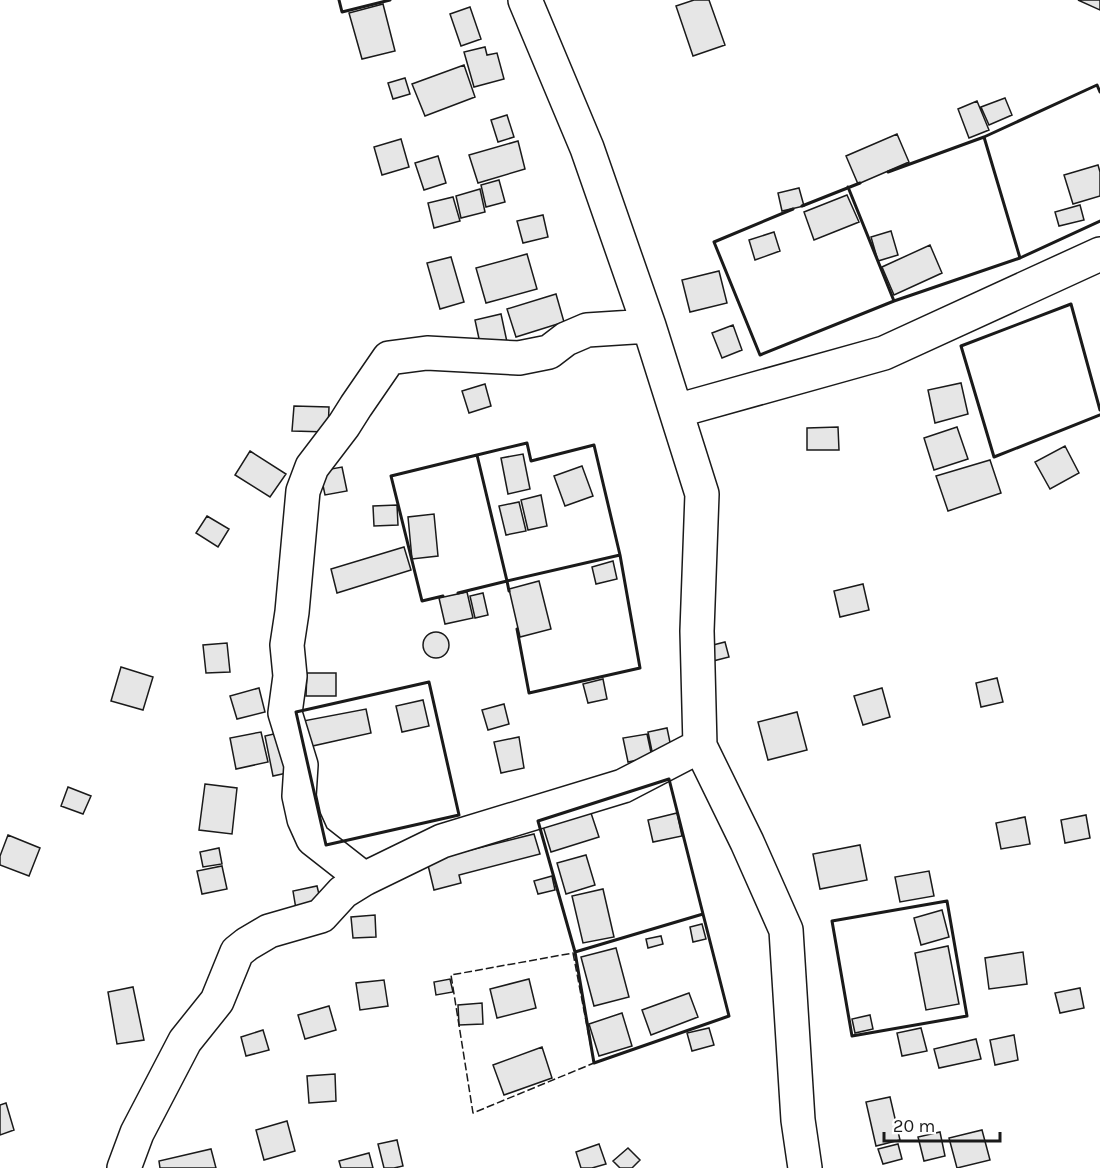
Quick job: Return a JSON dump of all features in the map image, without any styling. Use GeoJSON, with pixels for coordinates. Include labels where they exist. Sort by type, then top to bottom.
{"type":"FeatureCollection","features":[{"type":"Feature","properties":{"kind":"street"},"geometry":{"type":"LineString","coordinates":[[525,0],[587,148],[649,326],[702,494],[698,631],[700,746],[747,842],[786,930],[798,1120],[805,1168]]}},
{"type":"Feature","properties":{"kind":"street"},"geometry":{"type":"LineString","coordinates":[[676,411],[884,353],[1100,254]]}},
{"type":"Feature","properties":{"kind":"street"},"geometry":{"type":"LineString","coordinates":[[364,879],[313,839],[304,819],[299,796],[301,765],[285,713],[290,676],[287,645],[303,491],[312,467],[344,425],[389,358],[427,353],[519,358],[549,352],[566,339],[587,330],[649,326]]}},
{"type":"Feature","properties":{"kind":"street"},"geometry":{"type":"LineString","coordinates":[[124,1168],[137,1133],[185,1041],[217,1001],[237,952],[247,944],[269,931],[321,916],[343,892],[364,879],[442,841],[623,786],[700,746]]}},
{"type":"Feature","properties":{"kind":"building"},"geometry":{"type":"Polygon","coordinates":[[[694,0],[709,0],[725,45],[693,56],[676,6],[694,0]]]}},
{"type":"Feature","properties":{"kind":"building"},"geometry":{"type":"Polygon","coordinates":[[[1078,0],[1100,0],[1100,10],[1078,0]]]}},
{"type":"Feature","properties":{"kind":"building"},"geometry":{"type":"Polygon","coordinates":[[[383,4],[395,51],[362,59],[349,13],[383,4]]]}},
{"type":"Feature","properties":{"kind":"building"},"geometry":{"type":"Polygon","coordinates":[[[470,7],[481,39],[461,46],[450,14],[470,7]]]}},
{"type":"Feature","properties":{"kind":"building"},"geometry":{"type":"Polygon","coordinates":[[[485,47],[487,55],[497,53],[504,79],[474,87],[464,52],[485,47]]]}},
{"type":"Feature","properties":{"kind":"building"},"geometry":{"type":"Polygon","coordinates":[[[464,65],[475,97],[425,116],[412,84],[464,65]]]}},
{"type":"Feature","properties":{"kind":"building"},"geometry":{"type":"Polygon","coordinates":[[[405,78],[410,94],[393,99],[388,83],[405,78]]]}},
{"type":"Feature","properties":{"kind":"building"},"geometry":{"type":"Polygon","coordinates":[[[1005,98],[1012,115],[989,125],[981,107],[1005,98]]]}},
{"type":"Feature","properties":{"kind":"building"},"geometry":{"type":"Polygon","coordinates":[[[977,101],[989,130],[969,138],[958,109],[977,101]]]}},
{"type":"Feature","properties":{"kind":"building"},"geometry":{"type":"Polygon","coordinates":[[[507,115],[514,137],[498,142],[491,120],[507,115]]]}},
{"type":"Feature","properties":{"kind":"building"},"geometry":{"type":"Polygon","coordinates":[[[897,134],[909,162],[858,184],[846,156],[897,134]]]}},
{"type":"Feature","properties":{"kind":"building"},"geometry":{"type":"Polygon","coordinates":[[[401,139],[409,167],[382,175],[374,147],[401,139]]]}},
{"type":"Feature","properties":{"kind":"building"},"geometry":{"type":"Polygon","coordinates":[[[518,141],[525,169],[478,183],[469,155],[518,141]]]}},
{"type":"Feature","properties":{"kind":"building"},"geometry":{"type":"Polygon","coordinates":[[[438,156],[446,183],[424,190],[415,163],[438,156]]]}},
{"type":"Feature","properties":{"kind":"building"},"geometry":{"type":"Polygon","coordinates":[[[1098,165],[1100,196],[1073,204],[1064,175],[1098,165]]]}},
{"type":"Feature","properties":{"kind":"building"},"geometry":{"type":"Polygon","coordinates":[[[499,180],[505,202],[486,207],[481,185],[499,180]]]}},
{"type":"Feature","properties":{"kind":"building"},"geometry":{"type":"Polygon","coordinates":[[[799,188],[804,206],[782,211],[778,193],[799,188]]]}},
{"type":"Feature","properties":{"kind":"building"},"geometry":{"type":"Polygon","coordinates":[[[480,189],[485,212],[461,218],[456,196],[480,189]]]}},
{"type":"Feature","properties":{"kind":"building"},"geometry":{"type":"Polygon","coordinates":[[[847,195],[859,222],[814,240],[804,212],[847,195]]]}},
{"type":"Feature","properties":{"kind":"building"},"geometry":{"type":"Polygon","coordinates":[[[453,197],[460,221],[434,228],[428,203],[453,197]]]}},
{"type":"Feature","properties":{"kind":"building"},"geometry":{"type":"Polygon","coordinates":[[[1080,205],[1084,220],[1059,226],[1055,212],[1080,205]]]}},
{"type":"Feature","properties":{"kind":"building"},"geometry":{"type":"Polygon","coordinates":[[[543,215],[548,237],[523,243],[517,221],[543,215]]]}},
{"type":"Feature","properties":{"kind":"building"},"geometry":{"type":"Polygon","coordinates":[[[891,231],[898,255],[878,261],[871,237],[891,231]]]}},
{"type":"Feature","properties":{"kind":"building"},"geometry":{"type":"Polygon","coordinates":[[[774,232],[780,251],[755,260],[749,240],[774,232]]]}},
{"type":"Feature","properties":{"kind":"building"},"geometry":{"type":"Polygon","coordinates":[[[930,245],[942,273],[894,295],[882,267],[930,245]]]}},
{"type":"Feature","properties":{"kind":"building"},"geometry":{"type":"Polygon","coordinates":[[[527,254],[537,289],[486,303],[476,268],[527,254]]]}},
{"type":"Feature","properties":{"kind":"building"},"geometry":{"type":"Polygon","coordinates":[[[451,257],[464,302],[440,309],[427,263],[451,257]]]}},
{"type":"Feature","properties":{"kind":"building"},"geometry":{"type":"Polygon","coordinates":[[[719,271],[727,303],[690,312],[682,280],[719,271]]]}},
{"type":"Feature","properties":{"kind":"building"},"geometry":{"type":"Polygon","coordinates":[[[556,294],[564,322],[516,337],[507,309],[556,294]]]}},
{"type":"Feature","properties":{"kind":"building"},"geometry":{"type":"Polygon","coordinates":[[[501,314],[507,342],[481,348],[475,320],[501,314]]]}},
{"type":"Feature","properties":{"kind":"building"},"geometry":{"type":"Polygon","coordinates":[[[733,325],[742,350],[722,358],[712,333],[733,325]]]}},
{"type":"Feature","properties":{"kind":"building"},"geometry":{"type":"Polygon","coordinates":[[[961,383],[968,414],[935,423],[928,390],[961,383]]]}},
{"type":"Feature","properties":{"kind":"building"},"geometry":{"type":"Polygon","coordinates":[[[485,384],[491,406],[469,413],[462,391],[485,384]]]}},
{"type":"Feature","properties":{"kind":"building"},"geometry":{"type":"Polygon","coordinates":[[[294,406],[329,407],[328,432],[292,431],[294,406]]]}},
{"type":"Feature","properties":{"kind":"building"},"geometry":{"type":"Polygon","coordinates":[[[838,427],[839,450],[807,450],[807,428],[838,427]]]}},
{"type":"Feature","properties":{"kind":"building"},"geometry":{"type":"Polygon","coordinates":[[[957,427],[968,459],[934,470],[924,438],[957,427]]]}},
{"type":"Feature","properties":{"kind":"building"},"geometry":{"type":"Polygon","coordinates":[[[1065,446],[1079,473],[1050,489],[1035,462],[1065,446]]]}},
{"type":"Feature","properties":{"kind":"building"},"geometry":{"type":"Polygon","coordinates":[[[250,451],[286,474],[270,497],[235,475],[250,451]]]}},
{"type":"Feature","properties":{"kind":"building"},"geometry":{"type":"Polygon","coordinates":[[[523,454],[530,489],[508,494],[501,458],[523,454]]]}},
{"type":"Feature","properties":{"kind":"building"},"geometry":{"type":"Polygon","coordinates":[[[990,460],[1001,493],[948,511],[936,476],[990,460]]]}},
{"type":"Feature","properties":{"kind":"building"},"geometry":{"type":"Polygon","coordinates":[[[582,466],[593,496],[565,506],[554,476],[582,466]]]}},
{"type":"Feature","properties":{"kind":"building"},"geometry":{"type":"Polygon","coordinates":[[[342,467],[347,491],[325,495],[320,471],[342,467]]]}},
{"type":"Feature","properties":{"kind":"building"},"geometry":{"type":"Polygon","coordinates":[[[541,495],[547,526],[528,530],[521,500],[541,495]]]}},
{"type":"Feature","properties":{"kind":"building"},"geometry":{"type":"Polygon","coordinates":[[[519,502],[526,531],[506,535],[499,506],[519,502]]]}},
{"type":"Feature","properties":{"kind":"building"},"geometry":{"type":"Polygon","coordinates":[[[397,505],[398,525],[374,526],[373,506],[397,505]]]}},
{"type":"Feature","properties":{"kind":"building"},"geometry":{"type":"Polygon","coordinates":[[[434,514],[438,556],[412,559],[408,517],[434,514]]]}},
{"type":"Feature","properties":{"kind":"building"},"geometry":{"type":"Polygon","coordinates":[[[207,516],[229,529],[218,547],[196,533],[207,516]]]}},
{"type":"Feature","properties":{"kind":"building"},"geometry":{"type":"Polygon","coordinates":[[[404,547],[411,570],[337,593],[331,569],[404,547]]]}},
{"type":"Feature","properties":{"kind":"building"},"geometry":{"type":"Polygon","coordinates":[[[613,561],[617,579],[596,584],[592,567],[613,561]]]}},
{"type":"Feature","properties":{"kind":"building"},"geometry":{"type":"Polygon","coordinates":[[[539,581],[551,629],[520,637],[509,589],[539,581]]]}},
{"type":"Feature","properties":{"kind":"building"},"geometry":{"type":"Polygon","coordinates":[[[863,584],[869,610],[840,617],[834,591],[863,584]]]}},
{"type":"Feature","properties":{"kind":"building"},"geometry":{"type":"Polygon","coordinates":[[[467,592],[473,618],[445,624],[439,598],[467,592]]]}},
{"type":"Feature","properties":{"kind":"building"},"geometry":{"type":"Polygon","coordinates":[[[483,593],[488,615],[475,618],[470,596],[483,593]]]}},
{"type":"Feature","properties":{"kind":"building"},"geometry":{"type":"Polygon","coordinates":[[[436,632],[445,636],[449,645],[445,654],[436,658],[427,654],[423,645],[427,636],[436,632]]]}},
{"type":"Feature","properties":{"kind":"building"},"geometry":{"type":"Polygon","coordinates":[[[725,642],[729,657],[713,661],[709,646],[725,642]]]}},
{"type":"Feature","properties":{"kind":"building"},"geometry":{"type":"Polygon","coordinates":[[[227,643],[230,672],[206,673],[203,645],[227,643]]]}},
{"type":"Feature","properties":{"kind":"building"},"geometry":{"type":"Polygon","coordinates":[[[121,667],[153,677],[143,710],[111,701],[121,667]]]}},
{"type":"Feature","properties":{"kind":"building"},"geometry":{"type":"Polygon","coordinates":[[[307,673],[336,673],[336,696],[306,696],[307,673]]]}},
{"type":"Feature","properties":{"kind":"building"},"geometry":{"type":"Polygon","coordinates":[[[997,678],[1003,702],[981,707],[976,683],[997,678]]]}},
{"type":"Feature","properties":{"kind":"building"},"geometry":{"type":"Polygon","coordinates":[[[603,679],[607,699],[588,703],[583,684],[603,679]]]}},
{"type":"Feature","properties":{"kind":"building"},"geometry":{"type":"Polygon","coordinates":[[[259,688],[265,712],[237,719],[230,696],[259,688]]]}},
{"type":"Feature","properties":{"kind":"building"},"geometry":{"type":"Polygon","coordinates":[[[882,688],[890,717],[863,725],[854,696],[882,688]]]}},
{"type":"Feature","properties":{"kind":"building"},"geometry":{"type":"Polygon","coordinates":[[[423,700],[429,726],[402,732],[396,706],[423,700]]]}},
{"type":"Feature","properties":{"kind":"building"},"geometry":{"type":"Polygon","coordinates":[[[504,704],[509,724],[488,730],[482,710],[504,704]]]}},
{"type":"Feature","properties":{"kind":"building"},"geometry":{"type":"Polygon","coordinates":[[[366,709],[371,733],[308,747],[303,721],[366,709]]]}},
{"type":"Feature","properties":{"kind":"building"},"geometry":{"type":"Polygon","coordinates":[[[797,712],[807,750],[768,760],[758,722],[797,712]]]}},
{"type":"Feature","properties":{"kind":"building"},"geometry":{"type":"Polygon","coordinates":[[[667,728],[672,752],[653,756],[648,732],[667,728]]]}},
{"type":"Feature","properties":{"kind":"building"},"geometry":{"type":"Polygon","coordinates":[[[287,731],[296,771],[273,776],[265,736],[287,731]]]}},
{"type":"Feature","properties":{"kind":"building"},"geometry":{"type":"Polygon","coordinates":[[[261,732],[268,762],[236,769],[230,738],[261,732]]]}},
{"type":"Feature","properties":{"kind":"building"},"geometry":{"type":"Polygon","coordinates":[[[647,734],[652,757],[628,762],[623,738],[647,734]]]}},
{"type":"Feature","properties":{"kind":"building"},"geometry":{"type":"Polygon","coordinates":[[[519,737],[524,768],[501,773],[494,742],[519,737]]]}},
{"type":"Feature","properties":{"kind":"building"},"geometry":{"type":"Polygon","coordinates":[[[205,784],[237,788],[232,834],[199,830],[205,784]]]}},
{"type":"Feature","properties":{"kind":"building"},"geometry":{"type":"Polygon","coordinates":[[[68,787],[91,796],[83,814],[61,806],[68,787]]]}},
{"type":"Feature","properties":{"kind":"building"},"geometry":{"type":"Polygon","coordinates":[[[589,807],[599,837],[551,852],[542,823],[589,807]]]}},
{"type":"Feature","properties":{"kind":"building"},"geometry":{"type":"Polygon","coordinates":[[[677,813],[682,836],[653,842],[648,820],[677,813]]]}},
{"type":"Feature","properties":{"kind":"building"},"geometry":{"type":"Polygon","coordinates":[[[1086,815],[1090,838],[1065,843],[1061,820],[1086,815]]]}},
{"type":"Feature","properties":{"kind":"building"},"geometry":{"type":"Polygon","coordinates":[[[1025,817],[1030,844],[1001,849],[996,823],[1025,817]]]}},
{"type":"Feature","properties":{"kind":"building"},"geometry":{"type":"Polygon","coordinates":[[[534,834],[540,854],[459,875],[461,883],[434,890],[427,861],[534,834]]]}},
{"type":"Feature","properties":{"kind":"building"},"geometry":{"type":"Polygon","coordinates":[[[8,835],[40,848],[29,876],[0,865],[0,856],[8,835]]]}},
{"type":"Feature","properties":{"kind":"building"},"geometry":{"type":"Polygon","coordinates":[[[860,845],[867,880],[820,889],[813,854],[860,845]]]}},
{"type":"Feature","properties":{"kind":"building"},"geometry":{"type":"Polygon","coordinates":[[[219,848],[222,864],[203,867],[200,852],[219,848]]]}},
{"type":"Feature","properties":{"kind":"building"},"geometry":{"type":"Polygon","coordinates":[[[586,855],[595,885],[566,894],[557,863],[586,855]]]}},
{"type":"Feature","properties":{"kind":"building"},"geometry":{"type":"Polygon","coordinates":[[[222,866],[227,889],[202,894],[197,871],[222,866]]]}},
{"type":"Feature","properties":{"kind":"building"},"geometry":{"type":"Polygon","coordinates":[[[929,871],[934,896],[900,902],[895,877],[929,871]]]}},
{"type":"Feature","properties":{"kind":"building"},"geometry":{"type":"Polygon","coordinates":[[[552,876],[555,890],[538,894],[534,881],[552,876]]]}},
{"type":"Feature","properties":{"kind":"building"},"geometry":{"type":"Polygon","coordinates":[[[317,886],[323,911],[297,915],[293,891],[317,886]]]}},
{"type":"Feature","properties":{"kind":"building"},"geometry":{"type":"Polygon","coordinates":[[[603,889],[614,937],[583,943],[572,896],[603,889]]]}},
{"type":"Feature","properties":{"kind":"building"},"geometry":{"type":"Polygon","coordinates":[[[942,910],[949,937],[921,945],[914,918],[942,910]]]}},
{"type":"Feature","properties":{"kind":"building"},"geometry":{"type":"Polygon","coordinates":[[[375,915],[376,937],[353,938],[351,917],[375,915]]]}},
{"type":"Feature","properties":{"kind":"building"},"geometry":{"type":"Polygon","coordinates":[[[702,924],[706,939],[693,942],[690,927],[702,924]]]}},
{"type":"Feature","properties":{"kind":"building"},"geometry":{"type":"Polygon","coordinates":[[[661,936],[663,944],[648,948],[646,939],[661,936]]]}},
{"type":"Feature","properties":{"kind":"building"},"geometry":{"type":"Polygon","coordinates":[[[948,946],[959,1004],[926,1010],[915,953],[948,946]]]}},
{"type":"Feature","properties":{"kind":"building"},"geometry":{"type":"Polygon","coordinates":[[[616,948],[629,997],[594,1006],[581,957],[616,948]]]}},
{"type":"Feature","properties":{"kind":"building"},"geometry":{"type":"Polygon","coordinates":[[[1023,952],[1027,984],[989,989],[985,958],[1023,952]]]}},
{"type":"Feature","properties":{"kind":"building"},"geometry":{"type":"Polygon","coordinates":[[[450,979],[453,992],[436,995],[434,982],[450,979]]]}},
{"type":"Feature","properties":{"kind":"building"},"geometry":{"type":"Polygon","coordinates":[[[529,979],[536,1008],[497,1018],[490,989],[529,979]]]}},
{"type":"Feature","properties":{"kind":"building"},"geometry":{"type":"Polygon","coordinates":[[[384,980],[388,1006],[360,1010],[356,983],[384,980]]]}},
{"type":"Feature","properties":{"kind":"building"},"geometry":{"type":"Polygon","coordinates":[[[133,987],[144,1040],[117,1044],[108,992],[133,987]]]}},
{"type":"Feature","properties":{"kind":"building"},"geometry":{"type":"Polygon","coordinates":[[[1080,988],[1084,1008],[1060,1013],[1055,993],[1080,988]]]}},
{"type":"Feature","properties":{"kind":"building"},"geometry":{"type":"Polygon","coordinates":[[[689,993],[698,1017],[651,1035],[642,1010],[689,993]]]}},
{"type":"Feature","properties":{"kind":"building"},"geometry":{"type":"Polygon","coordinates":[[[482,1003],[483,1024],[459,1025],[458,1005],[482,1003]]]}},
{"type":"Feature","properties":{"kind":"building"},"geometry":{"type":"Polygon","coordinates":[[[329,1006],[336,1030],[305,1039],[298,1015],[329,1006]]]}},
{"type":"Feature","properties":{"kind":"building"},"geometry":{"type":"Polygon","coordinates":[[[622,1013],[632,1046],[599,1056],[589,1024],[622,1013]]]}},
{"type":"Feature","properties":{"kind":"building"},"geometry":{"type":"Polygon","coordinates":[[[870,1015],[873,1029],[855,1033],[852,1019],[870,1015]]]}},
{"type":"Feature","properties":{"kind":"building"},"geometry":{"type":"Polygon","coordinates":[[[709,1028],[714,1045],[692,1051],[687,1033],[709,1028]]]}},
{"type":"Feature","properties":{"kind":"building"},"geometry":{"type":"Polygon","coordinates":[[[921,1028],[927,1051],[902,1056],[897,1033],[921,1028]]]}},
{"type":"Feature","properties":{"kind":"building"},"geometry":{"type":"Polygon","coordinates":[[[263,1030],[269,1050],[246,1056],[241,1037],[263,1030]]]}},
{"type":"Feature","properties":{"kind":"building"},"geometry":{"type":"Polygon","coordinates":[[[1014,1035],[1018,1060],[995,1065],[990,1040],[1014,1035]]]}},
{"type":"Feature","properties":{"kind":"building"},"geometry":{"type":"Polygon","coordinates":[[[976,1039],[981,1059],[939,1068],[934,1049],[976,1039]]]}},
{"type":"Feature","properties":{"kind":"building"},"geometry":{"type":"Polygon","coordinates":[[[542,1047],[552,1078],[504,1095],[493,1065],[542,1047]]]}},
{"type":"Feature","properties":{"kind":"building"},"geometry":{"type":"Polygon","coordinates":[[[335,1074],[336,1101],[309,1103],[307,1076],[335,1074]]]}},
{"type":"Feature","properties":{"kind":"building"},"geometry":{"type":"Polygon","coordinates":[[[890,1097],[900,1140],[876,1146],[866,1102],[890,1097]]]}},
{"type":"Feature","properties":{"kind":"building"},"geometry":{"type":"Polygon","coordinates":[[[6,1103],[14,1130],[0,1135],[0,1105],[6,1103]]]}},
{"type":"Feature","properties":{"kind":"building"},"geometry":{"type":"Polygon","coordinates":[[[287,1121],[295,1151],[264,1160],[256,1130],[287,1121]]]}},
{"type":"Feature","properties":{"kind":"building"},"geometry":{"type":"Polygon","coordinates":[[[982,1130],[990,1160],[957,1168],[949,1138],[982,1130]]]}},
{"type":"Feature","properties":{"kind":"building"},"geometry":{"type":"Polygon","coordinates":[[[940,1132],[945,1156],[924,1161],[918,1137],[940,1132]]]}},
{"type":"Feature","properties":{"kind":"building"},"geometry":{"type":"Polygon","coordinates":[[[397,1140],[403,1166],[384,1168],[378,1144],[397,1140]]]}},
{"type":"Feature","properties":{"kind":"building"},"geometry":{"type":"Polygon","coordinates":[[[599,1144],[606,1164],[581,1168],[576,1152],[599,1144]]]}},
{"type":"Feature","properties":{"kind":"building"},"geometry":{"type":"Polygon","coordinates":[[[898,1144],[902,1159],[883,1164],[878,1149],[898,1144]]]}},
{"type":"Feature","properties":{"kind":"building"},"geometry":{"type":"Polygon","coordinates":[[[628,1148],[640,1160],[632,1168],[620,1168],[613,1161],[628,1148]]]}},
{"type":"Feature","properties":{"kind":"building"},"geometry":{"type":"Polygon","coordinates":[[[211,1149],[216,1168],[160,1168],[159,1161],[211,1149]]]}},
{"type":"Feature","properties":{"kind":"building"},"geometry":{"type":"Polygon","coordinates":[[[369,1153],[373,1168],[341,1168],[339,1161],[369,1153]]]}},
{"type":"Feature","properties":{"kind":"fence"},"geometry":{"type":"LineString","coordinates":[[573,953],[594,1063],[473,1113],[451,975],[573,953]]}},
{"type":"Feature","properties":{"kind":"wall"},"geometry":{"type":"LineString","coordinates":[[339,0],[342,12],[390,0]]}},
{"type":"Feature","properties":{"kind":"wall"},"geometry":{"type":"LineString","coordinates":[[984,137],[1097,85],[1100,92]]}},
{"type":"Feature","properties":{"kind":"wall"},"geometry":{"type":"LineString","coordinates":[[888,172],[984,137],[1020,258],[894,301]]}},
{"type":"Feature","properties":{"kind":"wall"},"geometry":{"type":"LineString","coordinates":[[802,206],[860,183]]}},
{"type":"Feature","properties":{"kind":"wall"},"geometry":{"type":"LineString","coordinates":[[793,209],[714,242],[760,355],[894,301],[848,187]]}},
{"type":"Feature","properties":{"kind":"wall"},"geometry":{"type":"LineString","coordinates":[[1020,258],[1100,221]]}},
{"type":"Feature","properties":{"kind":"wall"},"geometry":{"type":"LineString","coordinates":[[1100,410],[1071,304],[961,346],[994,457],[1100,415]]}},
{"type":"Feature","properties":{"kind":"wall"},"geometry":{"type":"LineString","coordinates":[[517,629],[529,693],[640,668],[620,555],[594,445],[531,461],[527,443],[477,455],[507,581],[620,555]]}},
{"type":"Feature","properties":{"kind":"wall"},"geometry":{"type":"LineString","coordinates":[[443,596],[422,601],[391,476],[477,455]]}},
{"type":"Feature","properties":{"kind":"wall"},"geometry":{"type":"LineString","coordinates":[[509,591],[507,581],[620,555]]}},
{"type":"Feature","properties":{"kind":"wall"},"geometry":{"type":"LineString","coordinates":[[458,593],[507,581]]}},
{"type":"Feature","properties":{"kind":"wall"},"geometry":{"type":"LineString","coordinates":[[429,682],[459,815],[326,845],[296,712],[429,682]]}},
{"type":"Feature","properties":{"kind":"wall"},"geometry":{"type":"LineString","coordinates":[[669,779],[703,914],[575,952],[538,821],[669,779]]}},
{"type":"Feature","properties":{"kind":"wall"},"geometry":{"type":"LineString","coordinates":[[947,901],[967,1016],[852,1036],[832,921],[947,901]]}},
{"type":"Feature","properties":{"kind":"wall"},"geometry":{"type":"LineString","coordinates":[[703,914],[729,1016],[594,1063],[575,952],[703,914]]}}]}
